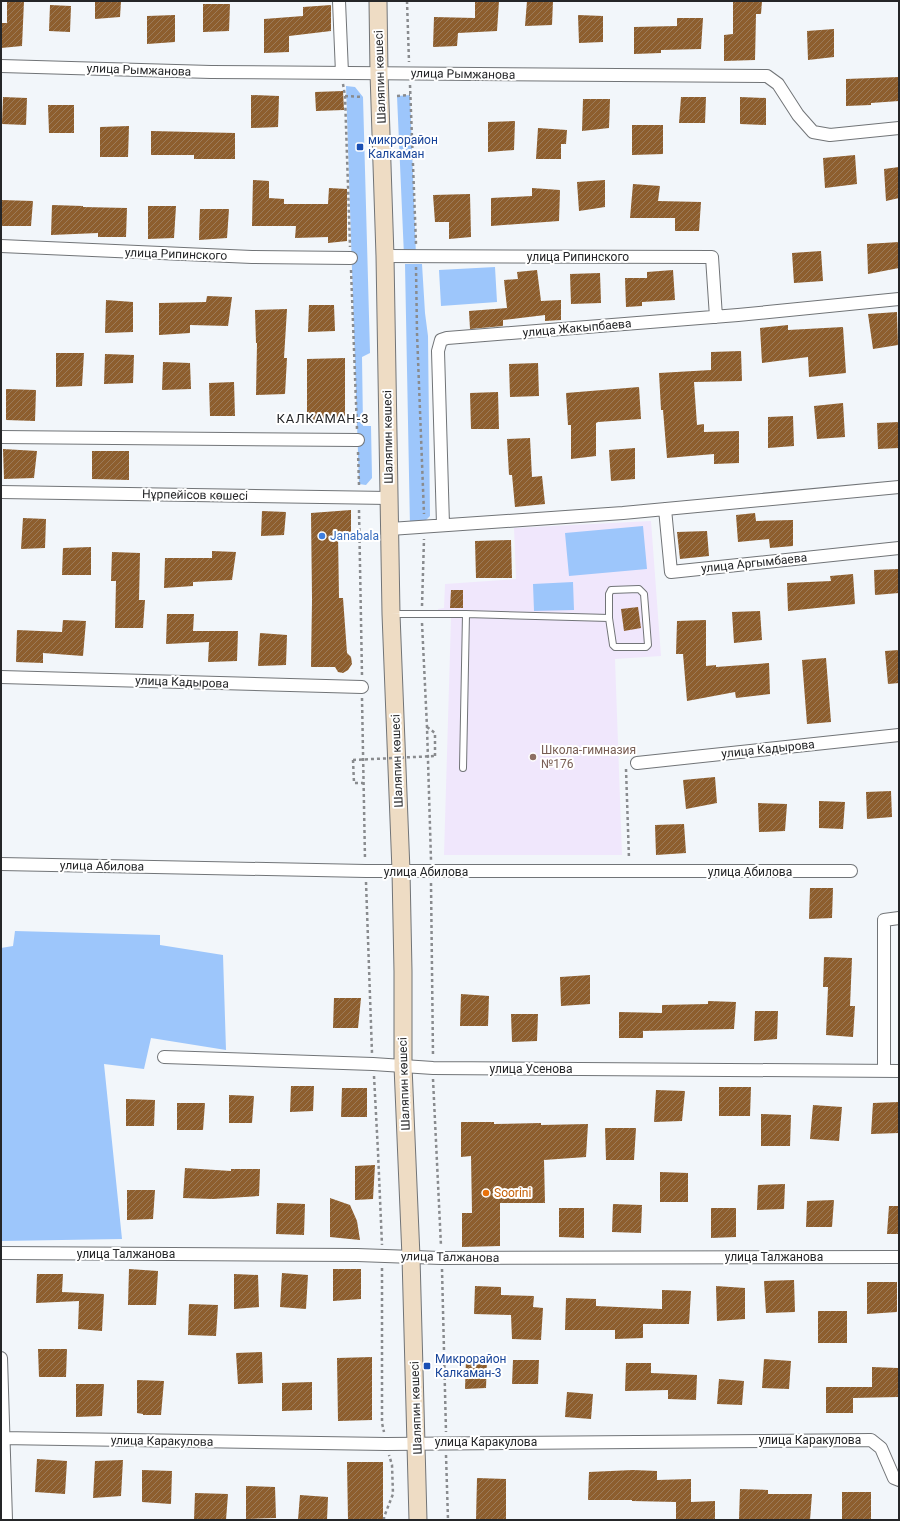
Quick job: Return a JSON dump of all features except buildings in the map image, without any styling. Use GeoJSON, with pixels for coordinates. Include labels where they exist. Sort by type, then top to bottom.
{"type":"FeatureCollection","features":[{"type":"Feature","properties":{"kind":"main road","name":"Шаляпин көшесі"},"geometry":{"type":"LineString","coordinates":[[378,1],[385,256],[391,614],[401,871],[403,971],[402,1066],[411,1257],[418,1520]]}},
{"type":"Feature","properties":{"kind":"street"},"geometry":{"type":"LineString","coordinates":[[340,1],[342,73]]}},
{"type":"Feature","properties":{"kind":"street","name":"улица Рымжанова"},"geometry":{"type":"LineString","coordinates":[[1,66],[211,72],[767,76],[778,84],[798,115],[813,132],[830,135],[899,128]]}},
{"type":"Feature","properties":{"kind":"street","name":"улица Рипинского"},"geometry":{"type":"LineString","coordinates":[[1,246],[252,257],[351,258]]}},
{"type":"Feature","properties":{"kind":"street","name":"улица Рипинского"},"geometry":{"type":"LineString","coordinates":[[385,256],[712,257],[716,317]]}},
{"type":"Feature","properties":{"kind":"street","name":"улица Жакыпбаева"},"geometry":{"type":"LineString","coordinates":[[443,526],[438,351],[441,340],[447,338],[716,317],[899,299]]}},
{"type":"Feature","properties":{"kind":"street"},"geometry":{"type":"LineString","coordinates":[[1,437],[358,440]]}},
{"type":"Feature","properties":{"kind":"street"},"geometry":{"type":"LineString","coordinates":[[390,529],[665,509],[899,487]]}},
{"type":"Feature","properties":{"kind":"street","name":"Нұрпейісов көшесі"},"geometry":{"type":"LineString","coordinates":[[1,492],[389,498]]}},
{"type":"Feature","properties":{"kind":"street","name":"улица Аргымбаева"},"geometry":{"type":"LineString","coordinates":[[665,509],[671,572],[899,548]]}},
{"type":"Feature","properties":{"kind":"street","name":"улица Кадырова"},"geometry":{"type":"LineString","coordinates":[[1,677],[362,687]]}},
{"type":"Feature","properties":{"kind":"street","name":"улица Кадырова"},"geometry":{"type":"LineString","coordinates":[[637,763],[899,735]]}},
{"type":"Feature","properties":{"kind":"street","name":"улица Абилова"},"geometry":{"type":"LineString","coordinates":[[1,864],[366,872],[851,872]]}},
{"type":"Feature","properties":{"kind":"street"},"geometry":{"type":"LineString","coordinates":[[884,1070],[884,920],[899,918]]}},
{"type":"Feature","properties":{"kind":"street","name":"улица Усенова"},"geometry":{"type":"LineString","coordinates":[[164,1057],[373,1064],[433,1068],[899,1070]]}},
{"type":"Feature","properties":{"kind":"street","name":"улица Талжанова"},"geometry":{"type":"LineString","coordinates":[[1,1253],[382,1256],[441,1258],[899,1257]]}},
{"type":"Feature","properties":{"kind":"street"},"geometry":{"type":"LineString","coordinates":[[1,1358],[2,1438],[6,1520]]}},
{"type":"Feature","properties":{"kind":"street","name":"улица Каракулова"},"geometry":{"type":"LineString","coordinates":[[2,1438],[386,1444],[871,1440],[881,1448],[894,1478],[899,1480]]}},
{"type":"Feature","properties":{"kind":"lane"},"geometry":{"type":"LineString","coordinates":[[611,590],[642,590],[644,594],[648,645],[615,647],[613,644],[610,618],[609,594],[611,590]]}},
{"type":"Feature","properties":{"kind":"lane"},"geometry":{"type":"LineString","coordinates":[[391,614],[466,614],[610,618]]}},
{"type":"Feature","properties":{"kind":"lane"},"geometry":{"type":"LineString","coordinates":[[463,768],[466,614]]}},
{"type":"Feature","properties":{"kind":"path"},"geometry":{"type":"LineString","coordinates":[[407,1],[424,526],[422,614],[428,727],[433,1068],[441,1258],[448,1520]]}},
{"type":"Feature","properties":{"kind":"path"},"geometry":{"type":"LineString","coordinates":[[342,73],[345,96],[358,440],[363,783],[373,1064],[382,1256],[382,1423],[392,1465],[393,1494],[384,1520]]}},
{"type":"Feature","properties":{"kind":"path"},"geometry":{"type":"LineString","coordinates":[[397,96],[410,95]]}},
{"type":"Feature","properties":{"kind":"path"},"geometry":{"type":"LineString","coordinates":[[345,96],[363,97]]}},
{"type":"Feature","properties":{"kind":"path"},"geometry":{"type":"LineString","coordinates":[[363,783],[354,783],[353,760],[435,756],[435,733],[428,727]]}},
{"type":"Feature","properties":{"kind":"path"},"geometry":{"type":"LineString","coordinates":[[630,872],[626,769],[637,763]]}},
{"type":"Feature","properties":{"kind":"shaded area"},"geometry":{"type":"Polygon","coordinates":[[[346,86],[355,87],[363,97],[370,353],[362,357],[363,426],[371,426],[372,478],[366,485],[359,484],[346,86]]]}},
{"type":"Feature","properties":{"kind":"shaded area"},"geometry":{"type":"Polygon","coordinates":[[[410,95],[416,256],[404,256],[397,96],[410,95]]]}},
{"type":"Feature","properties":{"kind":"shaded area"},"geometry":{"type":"Polygon","coordinates":[[[405,264],[422,264],[428,336],[430,516],[420,526],[410,527],[405,264]]]}},
{"type":"Feature","properties":{"kind":"shaded area"},"geometry":{"type":"Polygon","coordinates":[[[495,267],[497,302],[441,306],[439,270],[495,267]]]}},
{"type":"Feature","properties":{"kind":"shaded area","name":"Школа-гимназия №176"},"geometry":{"type":"Polygon","coordinates":[[[651,521],[661,656],[615,659],[622,855],[444,855],[451,618],[439,617],[438,609],[444,608],[445,584],[516,579],[514,528],[651,521]]]}},
{"type":"Feature","properties":{"kind":"shaded area"},"geometry":{"type":"Polygon","coordinates":[[[643,526],[647,569],[569,576],[565,533],[643,526]]]}},
{"type":"Feature","properties":{"kind":"shaded area"},"geometry":{"type":"Polygon","coordinates":[[[573,582],[574,610],[534,611],[533,584],[573,582]]]}},
{"type":"Feature","properties":{"kind":"shaded area"},"geometry":{"type":"Polygon","coordinates":[[[15,931],[160,935],[160,945],[223,955],[226,1050],[151,1038],[144,1069],[104,1064],[122,1239],[1,1241],[1,948],[13,946],[15,931]]]}},
{"type":"Feature","properties":{"kind":"place","name":"микрорайон Калкаман"},"geometry":{"type":"Point","coordinates":[360,147]}},
{"type":"Feature","properties":{"kind":"place","name":"Janabala"},"geometry":{"type":"Point","coordinates":[322,536]}},
{"type":"Feature","properties":{"kind":"place","name":"Школа-гимназия №176"},"geometry":{"type":"Point","coordinates":[533,757]}},
{"type":"Feature","properties":{"kind":"place","name":"Soorini"},"geometry":{"type":"Point","coordinates":[486,1193]}},
{"type":"Feature","properties":{"kind":"place","name":"Микрорайон Калкаман-3"},"geometry":{"type":"Point","coordinates":[427,1366]}},
{"type":"Feature","properties":{"kind":"district","name":"КАЛКАМАН-3"},"geometry":{"type":"Point","coordinates":[323,418]}}]}
